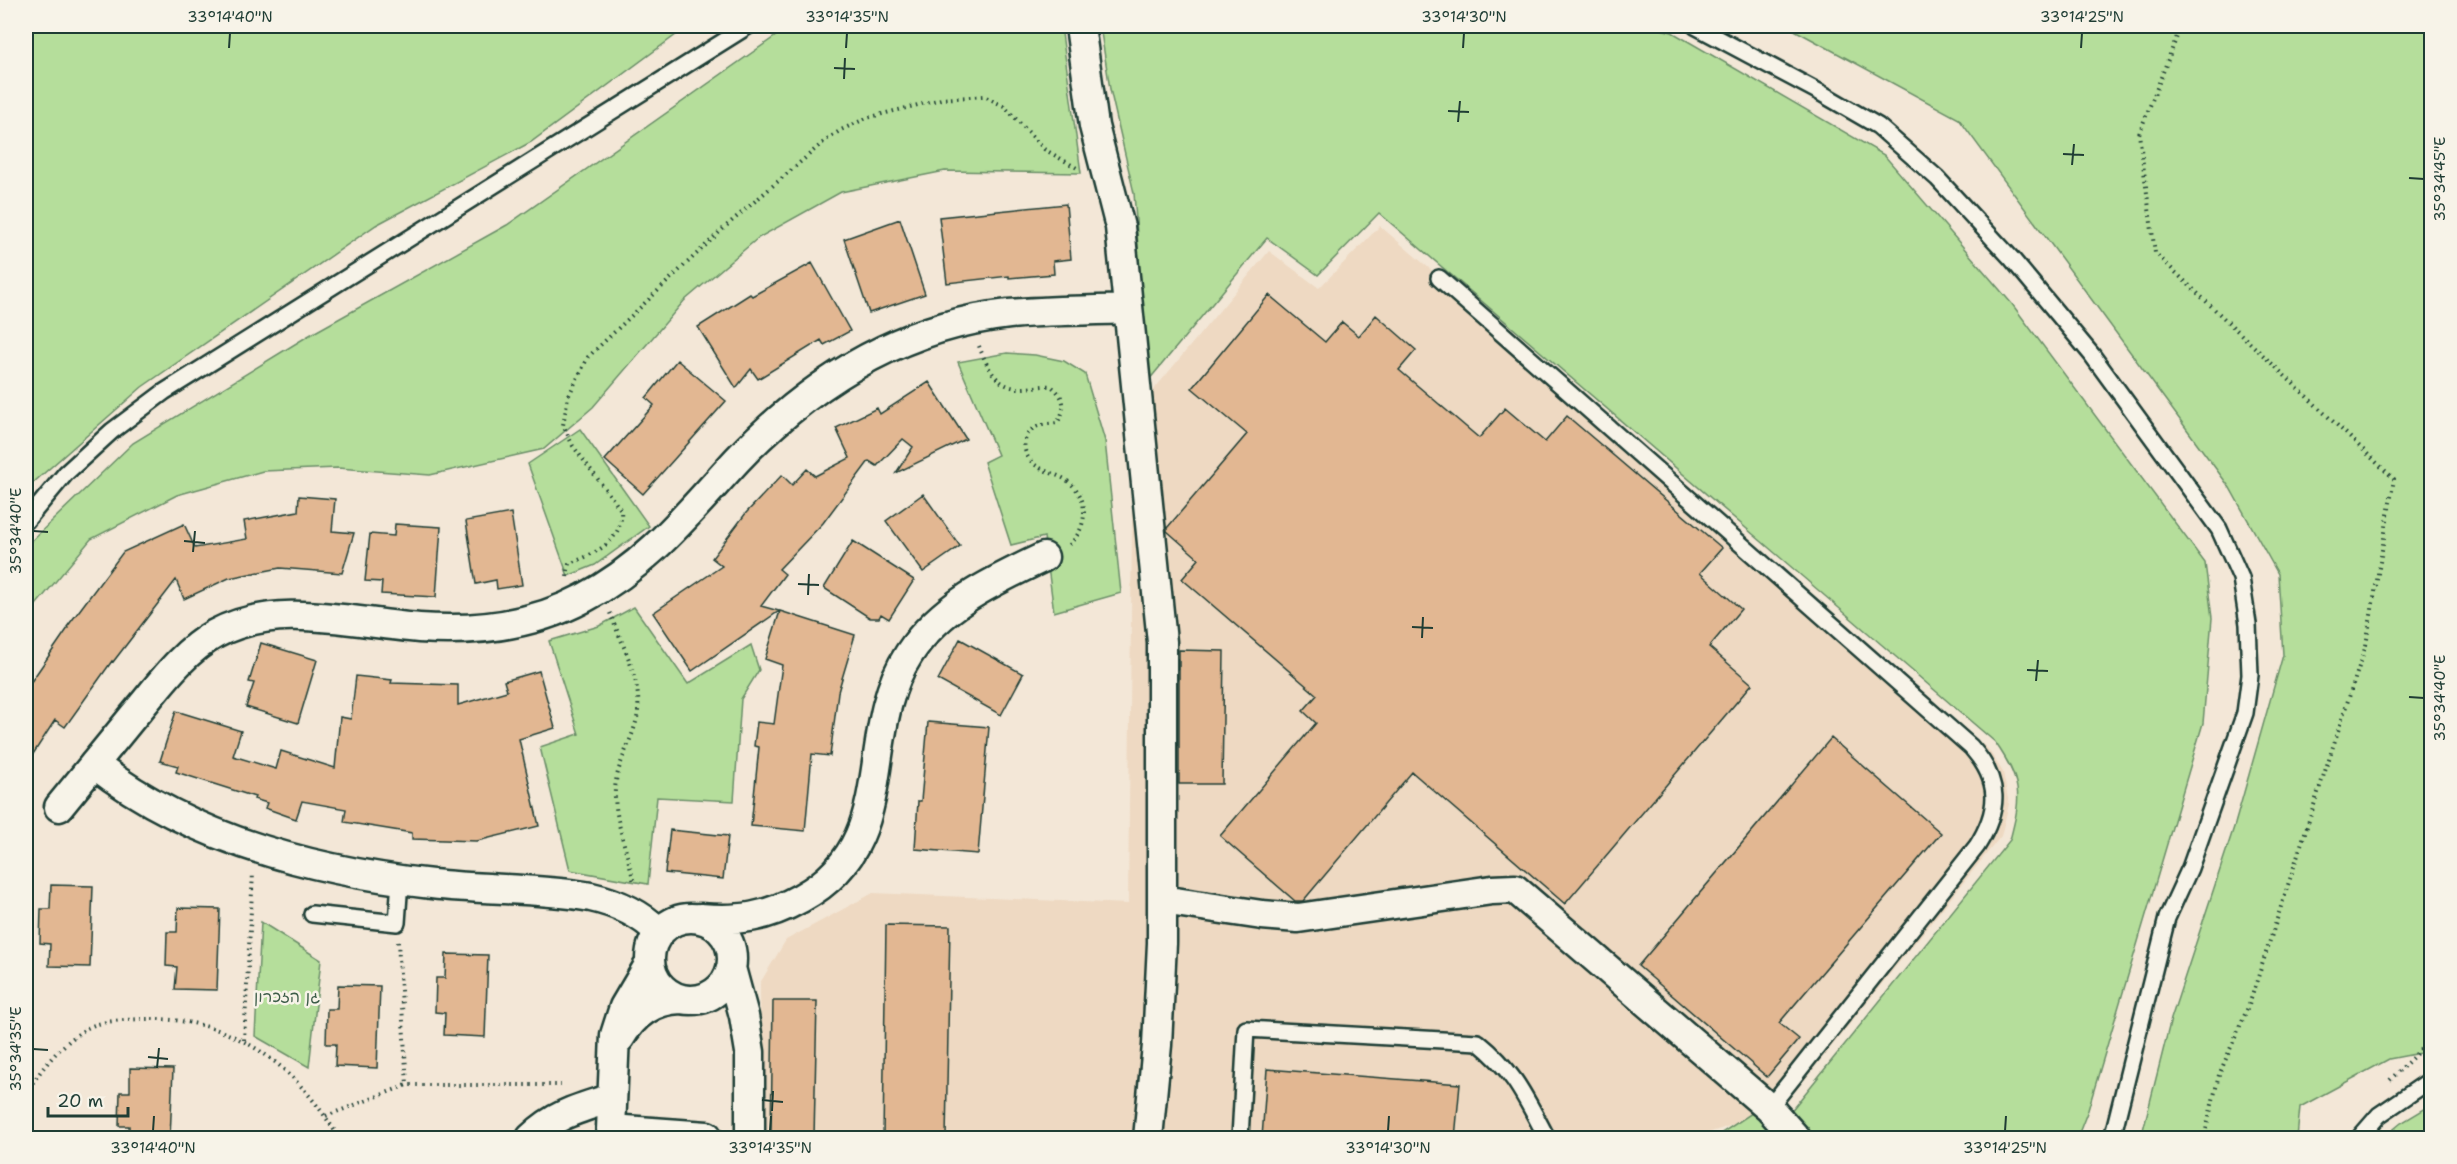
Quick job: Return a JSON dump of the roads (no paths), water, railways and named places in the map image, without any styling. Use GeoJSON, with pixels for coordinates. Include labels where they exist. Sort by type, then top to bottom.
{"type":"FeatureCollection","features":[{"type":"Feature","properties":{"kind":"street"},"geometry":{"type":"LineString","coordinates":[[1080,26],[1094,126],[1120,227],[1162,642],[1162,900],[1157,1045],[1148,1138]]}},
{"type":"Feature","properties":{"kind":"street"},"geometry":{"type":"LineString","coordinates":[[59,807],[186,655],[215,634],[234,626],[272,618],[310,616],[420,628],[455,629],[520,622],[572,604],[601,589],[652,551],[676,529],[752,444],[777,420],[813,391],[863,359],[931,330],[969,320],[1010,314],[1128,309]]}},
{"type":"Feature","properties":{"kind":"street"},"geometry":{"type":"LineString","coordinates":[[94,764],[148,802],[209,831],[255,848],[313,864],[400,880],[580,895],[610,902],[650,924],[687,918],[735,921],[769,913],[811,893],[827,881],[851,853],[868,816],[885,709],[895,680],[908,655],[923,634],[961,601],[1002,577],[1044,557]]}},
{"type":"Feature","properties":{"kind":"street"},"geometry":{"type":"LineString","coordinates":[[1162,900],[1298,918],[1492,890],[1515,889],[1769,1108],[1796,1138]]}},
{"type":"Feature","properties":{"kind":"street"},"geometry":{"type":"LineString","coordinates":[[613,1057],[623,1033],[640,1013],[664,1000],[701,999],[713,994],[726,980],[749,934],[769,913]]}},
{"type":"Feature","properties":{"kind":"street"},"geometry":{"type":"LineString","coordinates":[[700,918],[712,923],[729,942],[750,1052],[750,1138]]}},
{"type":"Feature","properties":{"kind":"street"},"geometry":{"type":"LineString","coordinates":[[650,924],[652,943],[650,963],[653,975],[660,986],[669,994],[685,1000],[700,1001],[720,1012],[731,1023],[750,1052]]}},
{"type":"Feature","properties":{"kind":"street"},"geometry":{"type":"LineString","coordinates":[[650,963],[620,1016],[615,1035],[611,1128],[707,1136]]}},
{"type":"Feature","properties":{"kind":"street"},"geometry":{"type":"LineString","coordinates":[[531,1138],[546,1123],[574,1110],[612,1098]]}},
{"type":"Feature","properties":{"kind":"lane"},"geometry":{"type":"LineString","coordinates":[[26,521],[66,473],[112,431],[164,392],[748,26]]}},
{"type":"Feature","properties":{"kind":"lane"},"geometry":{"type":"LineString","coordinates":[[1695,26],[1878,126],[1937,178],[2012,260],[2092,356],[2219,529],[2241,578],[2249,634],[2250,675],[2245,713],[2190,868],[2167,918],[2112,1138]]}},
{"type":"Feature","properties":{"kind":"lane"},"geometry":{"type":"LineString","coordinates":[[1439,278],[1971,747],[1984,764],[1993,783],[1993,812],[1977,846],[1769,1108]]}},
{"type":"Feature","properties":{"kind":"lane"},"geometry":{"type":"LineString","coordinates":[[312,914],[397,923],[400,880]]}},
{"type":"Feature","properties":{"kind":"lane"},"geometry":{"type":"LineString","coordinates":[[1240,1138],[1246,1029],[1478,1042],[1514,1077],[1547,1138]]}},
{"type":"Feature","properties":{"kind":"lane"},"geometry":{"type":"LineString","coordinates":[[2359,1138],[2379,1115],[2426,1083],[2432,1082]]}},
{"type":"Feature","properties":{"kind":"park label","name":"גן הזכרון"},"geometry":{"type":"Point","coordinates":[287,996]}}]}
